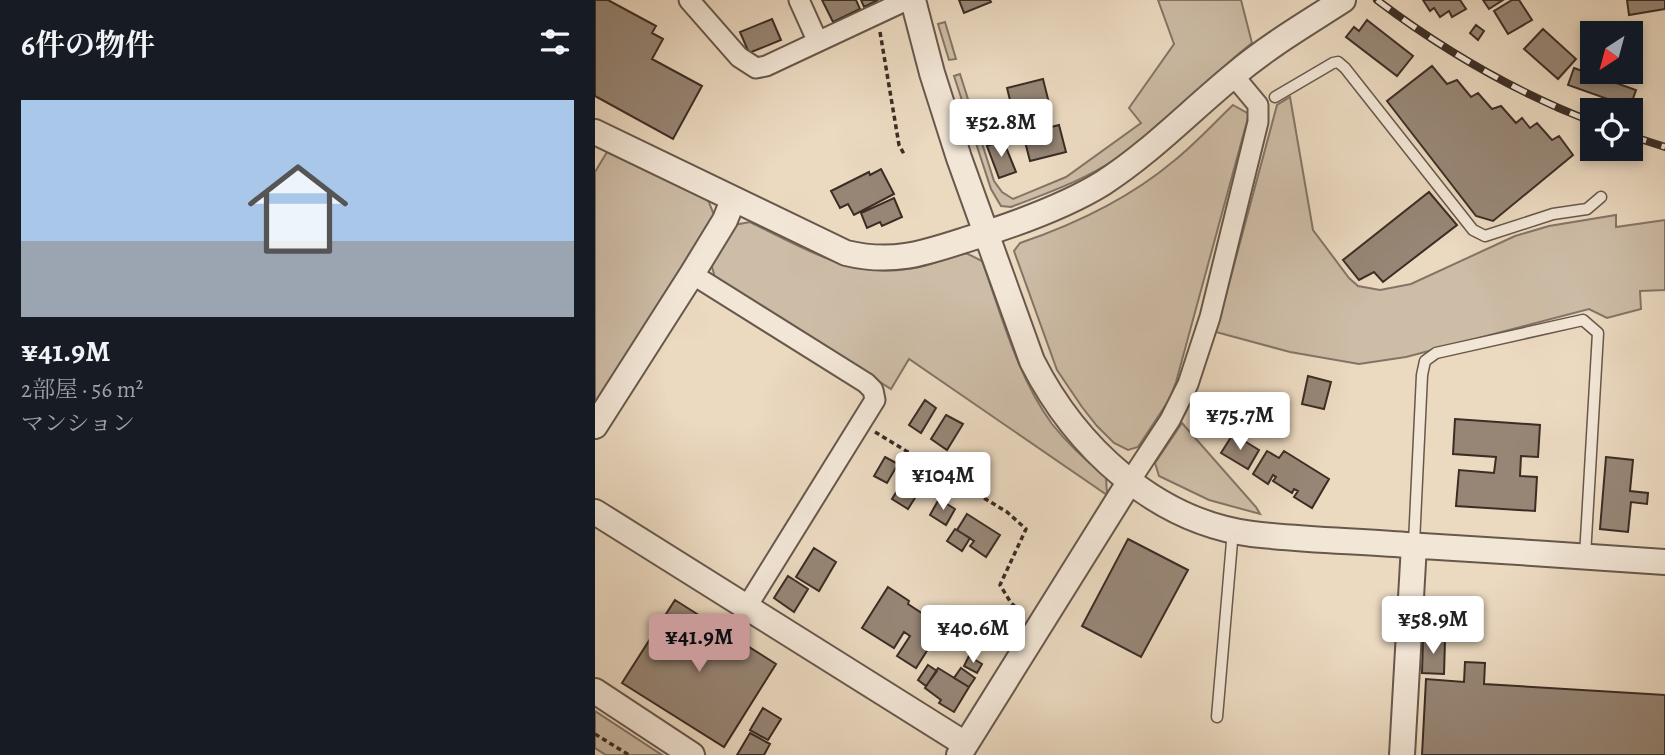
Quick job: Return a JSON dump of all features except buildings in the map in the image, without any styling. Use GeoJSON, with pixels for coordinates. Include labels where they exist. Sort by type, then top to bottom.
{"type":"FeatureCollection","features":[{"type":"Feature","properties":{"kind":"street"},"geometry":{"type":"LineString","coordinates":[[689,0],[739,57],[756,68],[907,0]]}},
{"type":"Feature","properties":{"kind":"street"},"geometry":{"type":"LineString","coordinates":[[799,0],[817,40]]}},
{"type":"Feature","properties":{"kind":"street"},"geometry":{"type":"LineString","coordinates":[[913,0],[941,104],[1024,344],[1047,391],[1073,428],[1091,448],[1130,481],[1182,513],[1250,534],[1665,562]]}},
{"type":"Feature","properties":{"kind":"street"},"geometry":{"type":"LineString","coordinates":[[595,132],[846,253],[867,258],[906,257],[986,233],[1100,184],[1154,146],[1233,75],[1274,44],[1343,0]]}},
{"type":"Feature","properties":{"kind":"street"},"geometry":{"type":"LineString","coordinates":[[595,512],[962,750],[1182,399],[1210,317],[1258,122],[1258,105],[1233,75]]}},
{"type":"Feature","properties":{"kind":"street"},"geometry":{"type":"LineString","coordinates":[[595,426],[725,220],[733,200]]}},
{"type":"Feature","properties":{"kind":"street"},"geometry":{"type":"LineString","coordinates":[[692,274],[866,383],[873,390],[875,400],[746,608]]}},
{"type":"Feature","properties":{"kind":"street"},"geometry":{"type":"LineString","coordinates":[[1402,755],[1414,545]]}},
{"type":"Feature","properties":{"kind":"street"},"geometry":{"type":"LineString","coordinates":[[595,691],[692,755]]}},
{"type":"Feature","properties":{"kind":"lane"},"geometry":{"type":"LineString","coordinates":[[1275,97],[1338,62],[1479,234],[1485,236],[1553,214],[1587,209],[1595,205],[1601,197]]}},
{"type":"Feature","properties":{"kind":"lane"},"geometry":{"type":"LineString","coordinates":[[1414,545],[1422,375],[1425,361],[1436,353],[1583,320],[1598,333],[1585,557]]}},
{"type":"Feature","properties":{"kind":"lane"},"geometry":{"type":"LineString","coordinates":[[1217,717],[1233,529]]}},
{"type":"Feature","properties":{"kind":"path"},"geometry":{"type":"LineString","coordinates":[[875,14],[879,23],[899,145],[904,155]]}},
{"type":"Feature","properties":{"kind":"path"},"geometry":{"type":"LineString","coordinates":[[862,424],[1007,512],[1026,529],[1000,584],[1011,603],[1041,625]]}},
{"type":"Feature","properties":{"kind":"path"},"geometry":{"type":"LineString","coordinates":[[595,734],[629,755]]}},
{"type":"Feature","properties":{"kind":"shaded area"},"geometry":{"type":"Polygon","coordinates":[[[1158,0],[1241,0],[1252,43],[1152,131],[1117,158],[1052,191],[1011,207],[1001,206],[991,189],[954,76],[960,74],[994,181],[1002,192],[1013,199],[1066,177],[1141,123],[1129,108],[1174,44],[1158,0]]]}},
{"type":"Feature","properties":{"kind":"shaded area"},"geometry":{"type":"Polygon","coordinates":[[[945,22],[956,59],[949,60],[938,24],[945,22]]]}},
{"type":"Feature","properties":{"kind":"shaded area"},"geometry":{"type":"Polygon","coordinates":[[[1290,97],[1313,230],[1358,286],[1380,290],[1411,284],[1515,236],[1549,226],[1616,215],[1616,227],[1665,220],[1665,290],[1640,291],[1641,309],[1607,318],[1589,309],[1406,357],[1359,364],[1290,352],[1216,332],[1277,105],[1290,97]]]}},
{"type":"Feature","properties":{"kind":"shaded area"},"geometry":{"type":"Polygon","coordinates":[[[1233,105],[1249,114],[1176,382],[1169,400],[1138,447],[1128,450],[1114,443],[1097,426],[1057,370],[1014,251],[1020,243],[1082,219],[1139,187],[1183,153],[1233,105]]]}},
{"type":"Feature","properties":{"kind":"shaded area"},"geometry":{"type":"Polygon","coordinates":[[[607,152],[708,200],[714,215],[595,404],[595,172],[607,152]]]}},
{"type":"Feature","properties":{"kind":"shaded area"},"geometry":{"type":"Polygon","coordinates":[[[750,222],[825,258],[865,269],[886,271],[914,268],[964,252],[982,261],[1011,345],[1029,386],[1052,424],[1077,452],[1106,477],[1107,495],[909,359],[891,389],[715,278],[711,263],[734,225],[750,222]]]}},
{"type":"Feature","properties":{"kind":"shaded area"},"geometry":{"type":"Polygon","coordinates":[[[1182,423],[1260,514],[1209,500],[1159,476],[1155,463],[1182,423]]]}},
{"type":"Feature","properties":{"kind":"shaded area"},"geometry":{"type":"Polygon","coordinates":[[[595,711],[662,755],[606,755],[595,748],[595,711]]]}},
{"type":"Feature","properties":{"kind":"railway"},"geometry":{"type":"LineString","coordinates":[[1377,0],[1480,68],[1580,117]]}},
{"type":"Feature","properties":{"kind":"railway"},"geometry":{"type":"LineString","coordinates":[[1643,140],[1665,147]]}}]}
